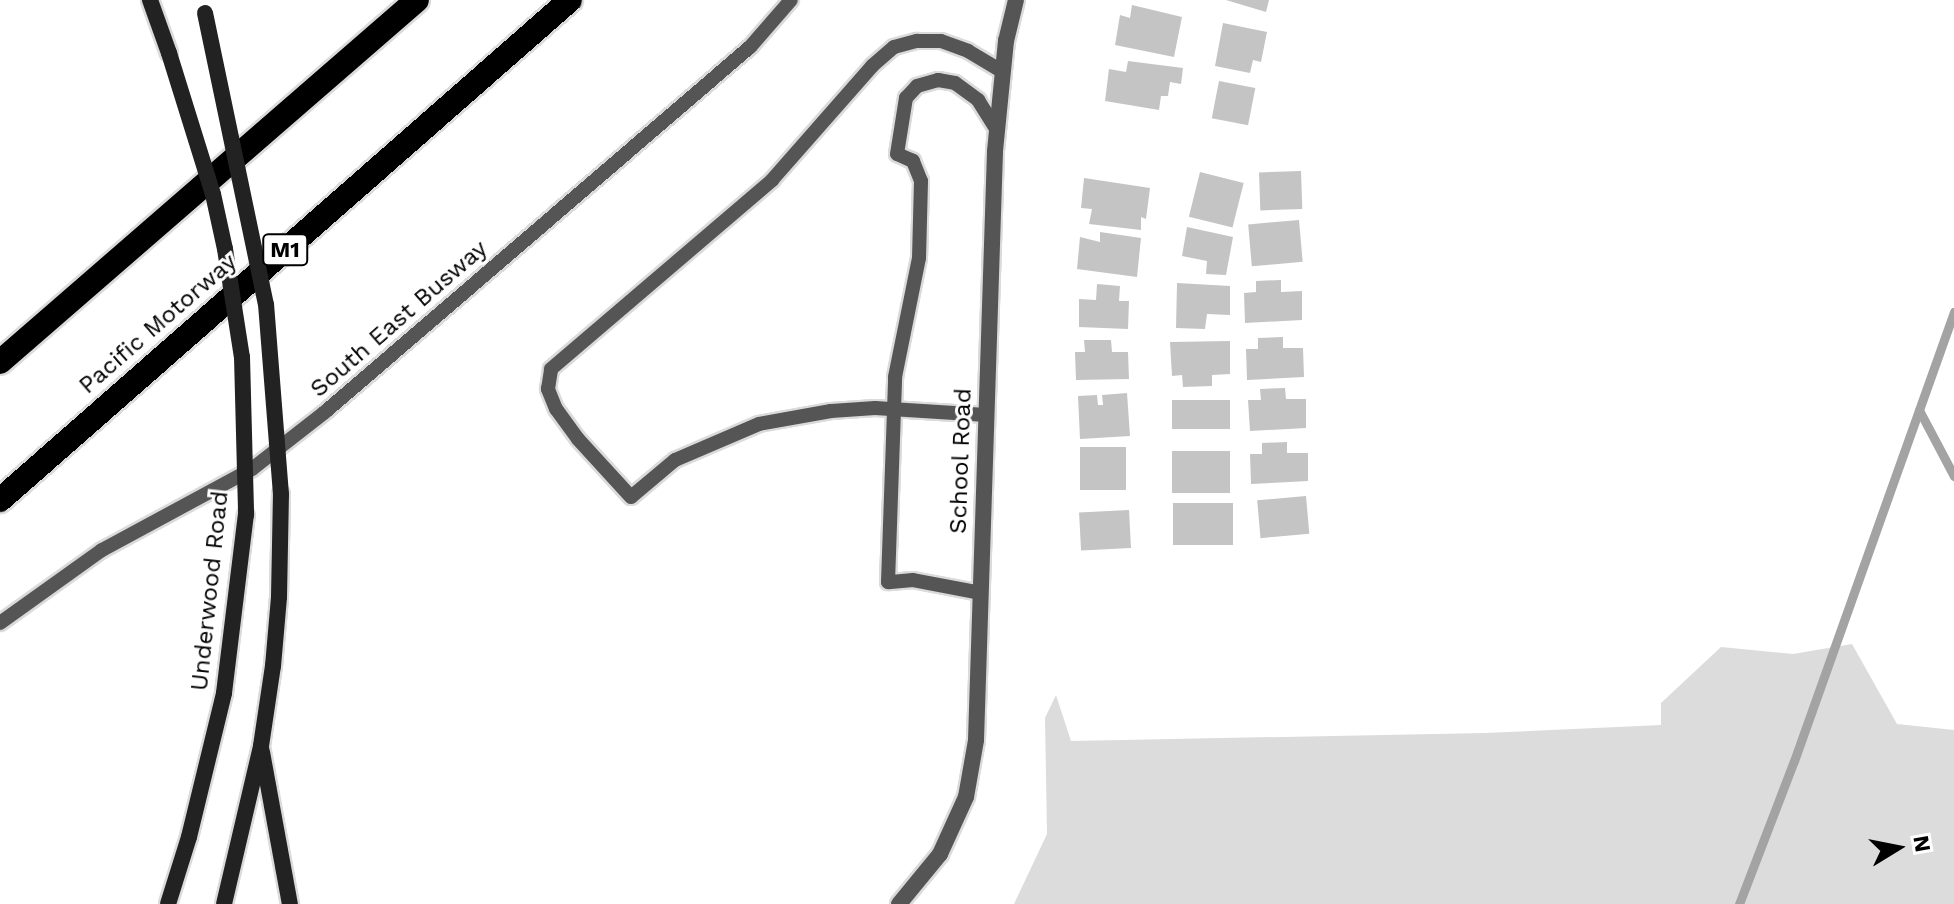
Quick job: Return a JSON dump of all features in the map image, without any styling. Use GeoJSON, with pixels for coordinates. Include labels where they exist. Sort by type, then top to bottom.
{"type":"FeatureCollection","features":[{"type":"Feature","properties":{"kind":"highway"},"geometry":{"type":"LineString","coordinates":[[0,362],[417,0]]}},
{"type":"Feature","properties":{"kind":"highway","name":"Pacific Motorway"},"geometry":{"type":"LineString","coordinates":[[0,500],[570,0]]}},
{"type":"Feature","properties":{"kind":"main road","name":"Underwood Road"},"geometry":{"type":"LineString","coordinates":[[150,0],[213,194],[225,249],[242,357],[246,515],[224,693],[189,837],[168,904]]}},
{"type":"Feature","properties":{"kind":"main road"},"geometry":{"type":"LineString","coordinates":[[204,6],[266,304],[281,494],[279,597],[261,746],[224,904]]}},
{"type":"Feature","properties":{"kind":"main road"},"geometry":{"type":"LineString","coordinates":[[261,746],[290,904]]}},
{"type":"Feature","properties":{"kind":"street","name":"School Road"},"geometry":{"type":"LineString","coordinates":[[899,904],[940,854],[966,797],[976,740],[997,130],[1003,72],[1016,0]]}},
{"type":"Feature","properties":{"kind":"lane","name":"South East Busway"},"geometry":{"type":"LineString","coordinates":[[0,623],[102,550],[252,469],[325,412],[750,47],[791,0]]}},
{"type":"Feature","properties":{"kind":"lane"},"geometry":{"type":"LineString","coordinates":[[986,415],[894,410],[831,411],[759,424],[675,460],[631,497],[556,409],[548,389],[551,369],[772,180],[872,66],[894,47],[917,41],[941,41],[968,51],[1003,72]]}},
{"type":"Feature","properties":{"kind":"lane"},"geometry":{"type":"LineString","coordinates":[[981,593],[913,580],[888,582],[894,410],[900,341],[919,258],[921,181],[913,161],[897,154],[906,98],[917,86],[938,80],[955,83],[978,100],[997,130]]}},
{"type":"Feature","properties":{"kind":"shaded area"},"geometry":{"type":"Polygon","coordinates":[[[1852,644],[1897,724],[1954,730],[1954,904],[1014,904],[1047,834],[1045,718],[1056,695],[1071,741],[1485,733],[1661,725],[1661,703],[1721,647],[1793,654],[1852,644]]]}},
{"type":"Feature","properties":{"kind":"building"},"geometry":{"type":"Polygon","coordinates":[[[1226,0],[1269,0],[1266,12],[1226,0]]]}},
{"type":"Feature","properties":{"kind":"building"},"geometry":{"type":"Polygon","coordinates":[[[1132,5],[1182,17],[1174,57],[1115,45],[1120,15],[1130,18],[1132,5]]]}},
{"type":"Feature","properties":{"kind":"building"},"geometry":{"type":"Polygon","coordinates":[[[1223,23],[1267,32],[1261,62],[1253,60],[1250,73],[1215,66],[1223,23]]]}},
{"type":"Feature","properties":{"kind":"building"},"geometry":{"type":"Polygon","coordinates":[[[1128,61],[1183,68],[1181,84],[1170,82],[1168,96],[1161,96],[1159,110],[1105,101],[1109,69],[1126,72],[1128,61]]]}},
{"type":"Feature","properties":{"kind":"building"},"geometry":{"type":"Polygon","coordinates":[[[1219,81],[1255,88],[1248,125],[1212,118],[1219,81]]]}},
{"type":"Feature","properties":{"kind":"building"},"geometry":{"type":"Polygon","coordinates":[[[1301,171],[1302,209],[1260,210],[1259,172],[1301,171]]]}},
{"type":"Feature","properties":{"kind":"building"},"geometry":{"type":"Polygon","coordinates":[[[1200,172],[1244,183],[1233,228],[1189,217],[1200,172]]]}},
{"type":"Feature","properties":{"kind":"building"},"geometry":{"type":"Polygon","coordinates":[[[1084,178],[1150,188],[1146,219],[1141,217],[1141,230],[1089,224],[1092,209],[1081,208],[1084,178]]]}},
{"type":"Feature","properties":{"kind":"building"},"geometry":{"type":"Polygon","coordinates":[[[1299,220],[1303,262],[1252,266],[1248,224],[1299,220]]]}},
{"type":"Feature","properties":{"kind":"building"},"geometry":{"type":"Polygon","coordinates":[[[1187,227],[1233,237],[1226,275],[1206,274],[1207,261],[1182,256],[1187,227]]]}},
{"type":"Feature","properties":{"kind":"building"},"geometry":{"type":"Polygon","coordinates":[[[1100,232],[1141,238],[1137,277],[1077,269],[1080,237],[1100,242],[1100,232]]]}},
{"type":"Feature","properties":{"kind":"building"},"geometry":{"type":"Polygon","coordinates":[[[1281,280],[1281,292],[1302,291],[1302,320],[1245,323],[1244,293],[1256,292],[1256,281],[1281,280]]]}},
{"type":"Feature","properties":{"kind":"building"},"geometry":{"type":"Polygon","coordinates":[[[1177,283],[1230,286],[1230,315],[1207,314],[1205,329],[1176,328],[1177,283]]]}},
{"type":"Feature","properties":{"kind":"building"},"geometry":{"type":"Polygon","coordinates":[[[1097,284],[1120,286],[1119,301],[1129,301],[1128,329],[1079,327],[1079,299],[1096,300],[1097,284]]]}},
{"type":"Feature","properties":{"kind":"building"},"geometry":{"type":"Polygon","coordinates":[[[1283,337],[1283,348],[1303,348],[1304,377],[1247,380],[1246,349],[1258,349],[1258,338],[1283,337]]]}},
{"type":"Feature","properties":{"kind":"building"},"geometry":{"type":"Polygon","coordinates":[[[1084,340],[1111,340],[1112,352],[1128,352],[1129,379],[1076,380],[1075,352],[1085,352],[1084,340]]]}},
{"type":"Feature","properties":{"kind":"building"},"geometry":{"type":"Polygon","coordinates":[[[1230,341],[1230,374],[1212,375],[1212,386],[1183,387],[1182,375],[1172,376],[1170,342],[1230,341]]]}},
{"type":"Feature","properties":{"kind":"building"},"geometry":{"type":"Polygon","coordinates":[[[1285,388],[1286,399],[1306,399],[1306,428],[1250,431],[1248,400],[1261,400],[1260,389],[1285,388]]]}},
{"type":"Feature","properties":{"kind":"building"},"geometry":{"type":"Polygon","coordinates":[[[1127,393],[1130,436],[1080,439],[1078,396],[1097,395],[1098,405],[1103,405],[1102,395],[1127,393]]]}},
{"type":"Feature","properties":{"kind":"building"},"geometry":{"type":"Polygon","coordinates":[[[1172,400],[1230,400],[1230,429],[1172,429],[1172,400]]]}},
{"type":"Feature","properties":{"kind":"building"},"geometry":{"type":"Polygon","coordinates":[[[1287,442],[1287,453],[1308,453],[1308,481],[1251,484],[1250,454],[1262,454],[1262,443],[1287,442]]]}},
{"type":"Feature","properties":{"kind":"building"},"geometry":{"type":"Polygon","coordinates":[[[1080,447],[1126,447],[1126,490],[1080,490],[1080,447]]]}},
{"type":"Feature","properties":{"kind":"building"},"geometry":{"type":"Polygon","coordinates":[[[1172,451],[1230,451],[1230,493],[1172,493],[1172,451]]]}},
{"type":"Feature","properties":{"kind":"building"},"geometry":{"type":"Polygon","coordinates":[[[1306,496],[1309,534],[1260,538],[1257,500],[1306,496]]]}},
{"type":"Feature","properties":{"kind":"building"},"geometry":{"type":"Polygon","coordinates":[[[1173,503],[1233,503],[1233,545],[1173,545],[1173,503]]]}},
{"type":"Feature","properties":{"kind":"building"},"geometry":{"type":"Polygon","coordinates":[[[1129,510],[1131,548],[1081,551],[1079,513],[1129,510]]]}},
{"type":"Feature","properties":{"kind":"waterway"},"geometry":{"type":"LineString","coordinates":[[1739,904],[1794,761],[1954,312]]}},
{"type":"Feature","properties":{"kind":"waterway"},"geometry":{"type":"LineString","coordinates":[[1919,410],[1954,476]]}}]}
